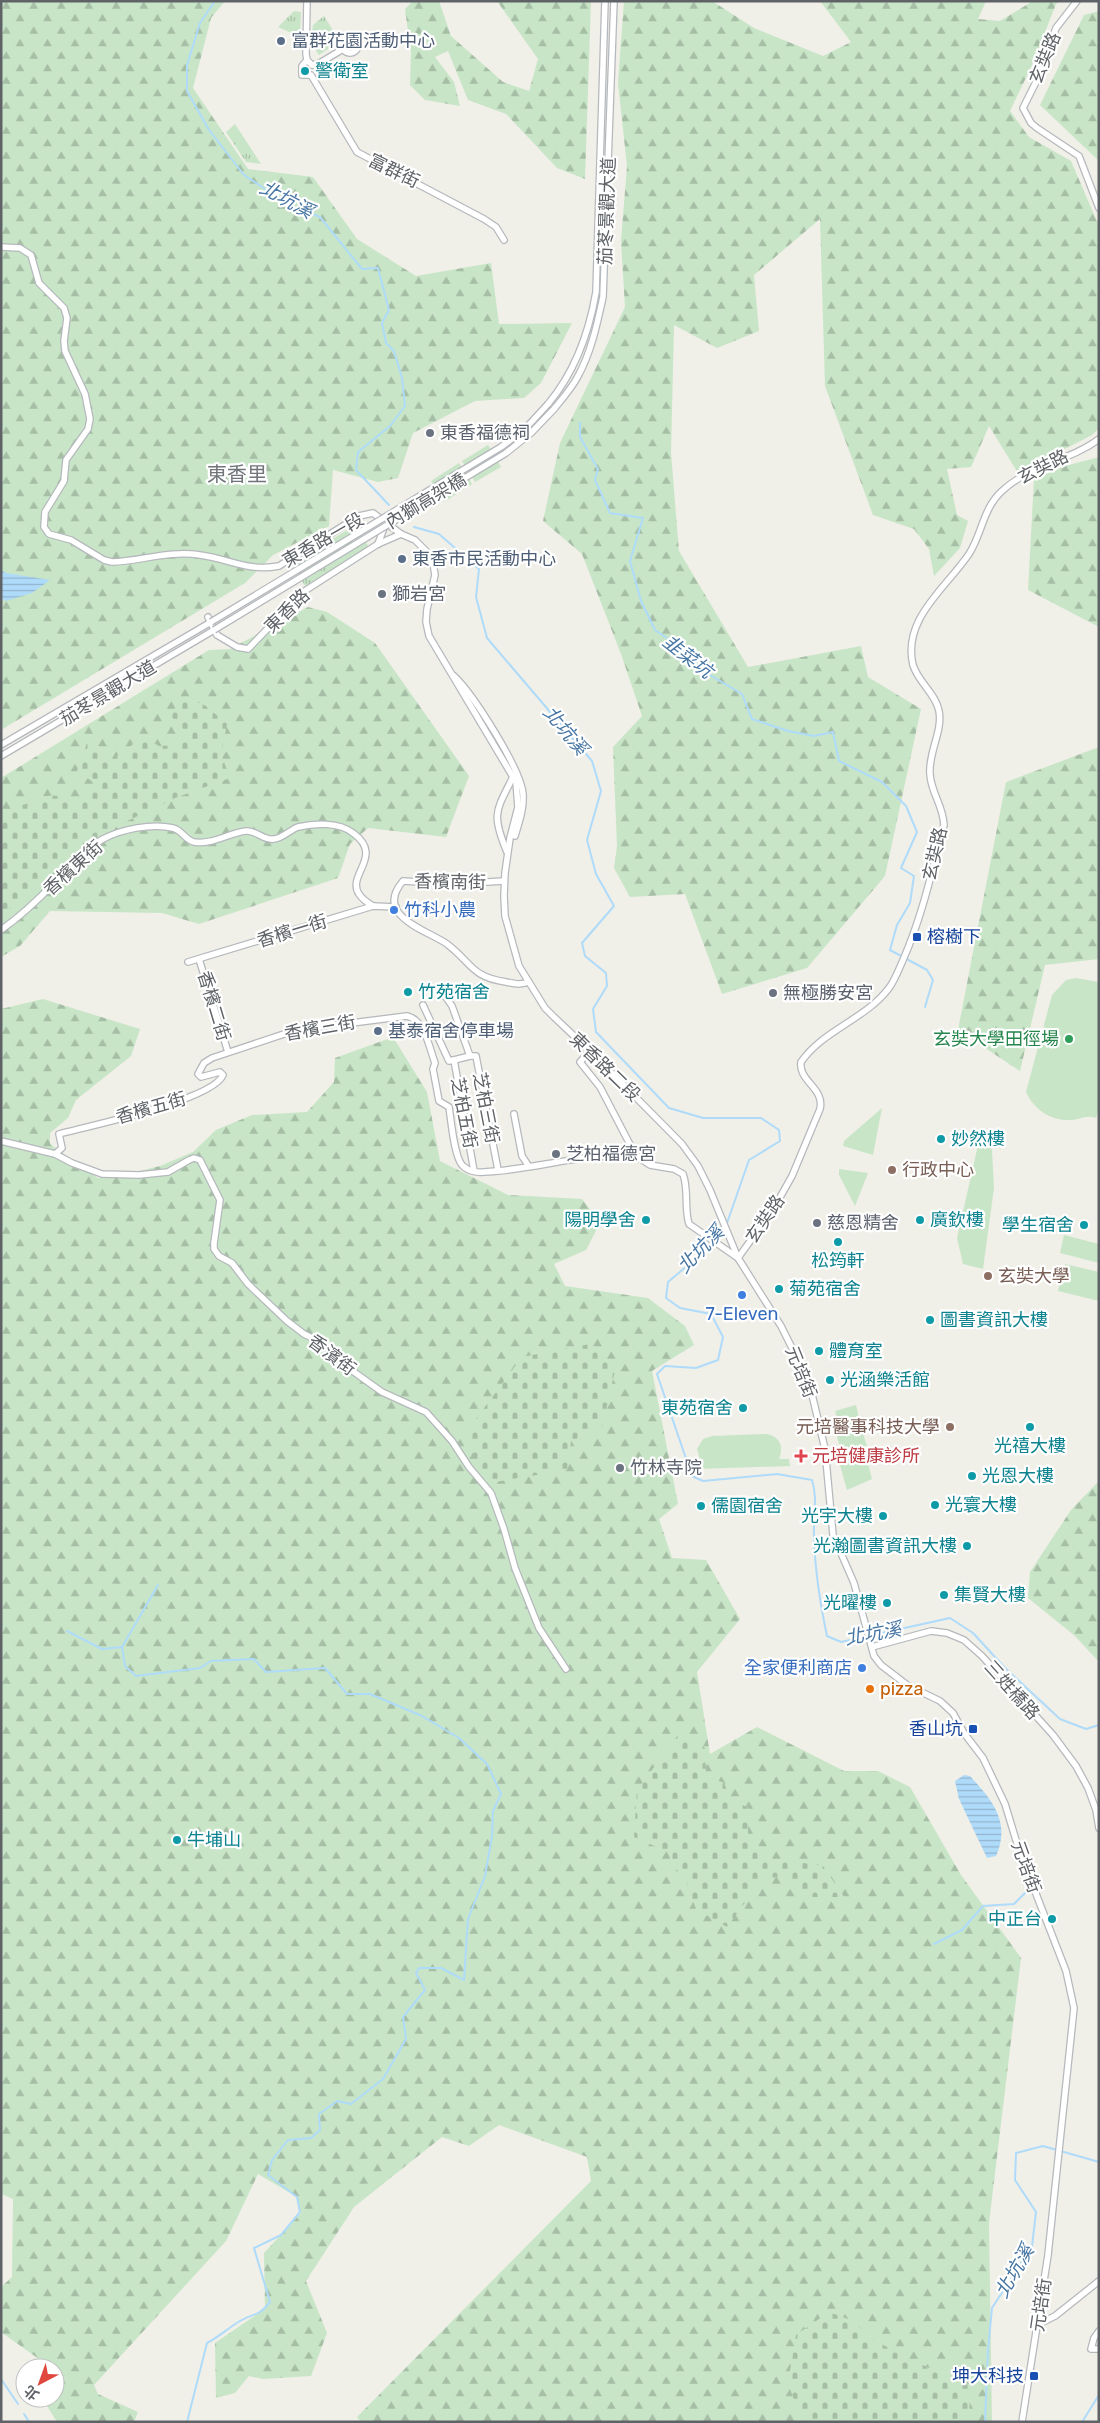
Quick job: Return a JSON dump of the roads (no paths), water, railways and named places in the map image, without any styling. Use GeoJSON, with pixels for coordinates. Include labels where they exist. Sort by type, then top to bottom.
{"type":"FeatureCollection","features":[{"type":"Feature","properties":{"kind":"street"},"geometry":{"type":"LineString","coordinates":[[307,1],[307,60],[302,66],[302,75],[311,75],[312,65]]}},
{"type":"Feature","properties":{"kind":"street","name":"茄苳景觀大道"},"geometry":{"type":"LineString","coordinates":[[548,404],[568,376],[587,334],[596,292],[605,1]]}},
{"type":"Feature","properties":{"kind":"street","name":"茄苳景觀大道"},"geometry":{"type":"LineString","coordinates":[[554,409],[577,378],[595,334],[603,297],[614,1]]}},
{"type":"Feature","properties":{"kind":"street","name":"玄奘路"},"geometry":{"type":"LineString","coordinates":[[1077,1],[1056,28],[1037,80],[1023,108],[1031,123],[1079,156],[1099,208]]}},
{"type":"Feature","properties":{"kind":"street"},"geometry":{"type":"LineString","coordinates":[[312,65],[318,64],[343,49]]}},
{"type":"Feature","properties":{"kind":"street"},"geometry":{"type":"LineString","coordinates":[[307,60],[312,65]]}},
{"type":"Feature","properties":{"kind":"street","name":"富群街"},"geometry":{"type":"LineString","coordinates":[[311,75],[357,152],[484,219],[496,227],[504,240]]}},
{"type":"Feature","properties":{"kind":"street","name":"東香路一段"},"geometry":{"type":"LineString","coordinates":[[1,247],[20,248],[31,255],[39,284],[64,308],[67,318],[64,341],[65,351],[85,394],[88,407],[88,429],[66,460],[64,481],[45,512],[44,527],[50,534],[71,540],[96,556],[112,562],[172,554],[200,554],[248,568],[264,569],[279,566],[359,516],[373,513],[401,534]]}},
{"type":"Feature","properties":{"kind":"street","name":"內獅高架橋"},"geometry":{"type":"LineString","coordinates":[[210,620],[501,447],[525,429],[548,404]]}},
{"type":"Feature","properties":{"kind":"street","name":"內獅高架橋"},"geometry":{"type":"LineString","coordinates":[[214,630],[506,453],[531,433],[554,409]]}},
{"type":"Feature","properties":{"kind":"street","name":"玄奘路"},"geometry":{"type":"LineString","coordinates":[[738,1258],[774,1208],[792,1176],[820,1109],[822,1101],[818,1092],[802,1071],[801,1062],[822,1041],[874,1003],[889,988],[916,930],[944,825],[943,811],[931,785],[929,773],[939,712],[916,673],[912,656],[912,642],[922,613],[970,552],[985,516],[1002,491],[1032,470],[1099,439]]}},
{"type":"Feature","properties":{"kind":"street"},"geometry":{"type":"LineString","coordinates":[[378,544],[386,521]]}},
{"type":"Feature","properties":{"kind":"street"},"geometry":{"type":"LineString","coordinates":[[401,534],[415,540],[426,551],[433,563],[435,580],[426,622],[429,636],[513,777],[519,794],[504,881]]}},
{"type":"Feature","properties":{"kind":"street","name":"東香路"},"geometry":{"type":"LineString","coordinates":[[214,630],[217,635],[237,647],[248,649],[303,592],[378,544],[401,534]]}},
{"type":"Feature","properties":{"kind":"street"},"geometry":{"type":"LineString","coordinates":[[210,620],[214,630]]}},
{"type":"Feature","properties":{"kind":"street","name":"茄苳景觀大道"},"geometry":{"type":"LineString","coordinates":[[1,746],[210,620]]}},
{"type":"Feature","properties":{"kind":"street","name":"茄苳景觀大道"},"geometry":{"type":"LineString","coordinates":[[1,756],[214,630]]}},
{"type":"Feature","properties":{"kind":"street"},"geometry":{"type":"LineString","coordinates":[[450,673],[463,685],[499,741],[520,780],[523,807],[508,854]]}},
{"type":"Feature","properties":{"kind":"street"},"geometry":{"type":"LineString","coordinates":[[508,854],[497,826],[497,812],[498,804],[513,777]]}},
{"type":"Feature","properties":{"kind":"street","name":"香檳東街"},"geometry":{"type":"LineString","coordinates":[[1,930],[41,896],[81,856],[102,840],[122,830],[153,827],[174,828],[193,842],[205,842],[247,830],[268,839],[276,839],[297,828],[336,825],[345,828],[353,832],[365,846],[367,854],[356,888],[358,894],[373,906]]}},
{"type":"Feature","properties":{"kind":"street","name":"香檳南街"},"geometry":{"type":"LineString","coordinates":[[504,881],[454,884],[403,881],[396,896],[396,908],[406,921],[448,946],[482,977],[521,985],[529,982]]}},
{"type":"Feature","properties":{"kind":"street","name":"東香路二段"},"geometry":{"type":"LineString","coordinates":[[504,881],[506,916],[510,938],[519,966],[545,1008],[682,1144],[698,1166],[710,1190],[738,1258]]}},
{"type":"Feature","properties":{"kind":"street","name":"香檳一街"},"geometry":{"type":"LineString","coordinates":[[188,962],[373,906],[396,908]]}},
{"type":"Feature","properties":{"kind":"street","name":"香檳二街"},"geometry":{"type":"LineString","coordinates":[[199,959],[228,1052]]}},
{"type":"Feature","properties":{"kind":"street","name":"芝柏三街"},"geometry":{"type":"LineString","coordinates":[[445,996],[452,1006],[470,1056],[476,1056],[498,1170]]}},
{"type":"Feature","properties":{"kind":"street","name":"芝柏五街"},"geometry":{"type":"LineString","coordinates":[[423,1005],[451,1060],[474,1171]]}},
{"type":"Feature","properties":{"kind":"street","name":"香檳三街"},"geometry":{"type":"LineString","coordinates":[[228,1052],[296,1030],[400,1016],[414,1017],[420,1024],[435,1063]]}},
{"type":"Feature","properties":{"kind":"street"},"geometry":{"type":"LineString","coordinates":[[470,1056],[435,1063],[433,1069],[439,1101],[449,1107],[458,1159],[461,1165],[474,1171],[498,1170],[604,1156],[636,1156],[600,1088],[580,1062],[590,1051]]}},
{"type":"Feature","properties":{"kind":"street","name":"香檳五街"},"geometry":{"type":"LineString","coordinates":[[56,1154],[62,1148],[59,1134],[184,1101],[221,1081],[223,1075],[220,1072],[201,1077],[198,1074],[204,1063],[228,1052]]}},
{"type":"Feature","properties":{"kind":"street"},"geometry":{"type":"LineString","coordinates":[[514,1114],[522,1156],[528,1166]]}},
{"type":"Feature","properties":{"kind":"street","name":"香濱街"},"geometry":{"type":"LineString","coordinates":[[1,1141],[56,1154],[72,1163],[102,1174],[138,1175],[168,1172],[194,1158],[200,1160],[220,1200],[214,1242],[214,1249],[219,1256],[232,1263],[248,1284],[287,1321],[304,1334],[320,1342],[354,1372],[382,1392],[426,1412],[452,1441],[469,1467],[491,1493],[515,1568],[539,1628],[566,1669]]}},
{"type":"Feature","properties":{"kind":"street","name":"元培街"},"geometry":{"type":"LineString","coordinates":[[636,1156],[650,1165],[674,1169],[683,1174],[686,1182],[689,1224],[738,1258],[781,1326],[809,1382],[825,1449],[833,1535],[854,1583],[874,1656],[881,1665],[906,1685],[940,1701],[953,1713],[964,1733],[983,1758],[1005,1804],[1018,1850],[1066,1971],[1073,1996],[1074,2008],[1039,2324],[1022,2422]]}},
{"type":"Feature","properties":{"kind":"street","name":"三姓橋路"},"geometry":{"type":"LineString","coordinates":[[872,1648],[932,1631],[947,1633],[964,1640],[982,1656],[1053,1734],[1076,1766],[1088,1788],[1096,1810],[1099,1828]]}},
{"type":"Feature","properties":{"kind":"street"},"geometry":{"type":"LineString","coordinates":[[1039,2324],[1055,2316],[1099,2281]]}},
{"type":"Feature","properties":{"kind":"street"},"geometry":{"type":"LineString","coordinates":[[1099,2331],[1094,2338],[1091,2348],[1099,2350]]}},
{"type":"Feature","properties":{"kind":"water"},"geometry":{"type":"Polygon","coordinates":[[[1,570],[6,573],[50,580],[32,593],[6,601],[1,598],[1,570]]]}},
{"type":"Feature","properties":{"kind":"water"},"geometry":{"type":"Polygon","coordinates":[[[964,1775],[970,1776],[997,1812],[1001,1833],[996,1856],[987,1858],[959,1799],[955,1781],[964,1775]]]}},
{"type":"Feature","properties":{"kind":"waterway","name":"北坑溪"},"geometry":{"type":"LineString","coordinates":[[215,1],[200,23],[187,65],[187,91],[209,130],[244,175],[289,205],[320,217],[362,269],[378,268],[389,310],[382,323],[386,343],[394,351],[402,378],[405,406],[390,426],[358,452],[356,470],[389,505]]}},
{"type":"Feature","properties":{"kind":"waterway","name":"韭菜坑"},"geometry":{"type":"LineString","coordinates":[[580,423],[580,437],[598,469],[595,480],[610,513],[643,518],[630,561],[641,601],[655,630],[680,647],[703,671],[742,694],[752,719],[788,731],[814,736],[833,732],[839,761],[882,782],[906,806],[917,832],[901,868],[914,876],[910,903],[897,925],[890,950],[927,970],[933,980],[925,1007]]}},
{"type":"Feature","properties":{"kind":"waterway","name":"北坑溪"},"geometry":{"type":"LineString","coordinates":[[414,527],[439,534],[479,569],[476,597],[487,638],[592,761],[601,791],[587,840],[596,874],[614,906],[582,943],[585,956],[606,973],[607,986],[593,1009],[596,1032],[669,1108],[703,1118],[761,1118],[779,1130],[780,1141],[749,1160],[727,1223],[700,1255],[668,1282],[666,1298],[680,1308],[711,1314],[723,1337],[718,1360],[696,1368],[665,1366],[657,1374],[692,1476],[703,1481],[777,1474],[812,1480],[815,1501],[815,1562],[827,1636],[841,1642],[950,1618],[973,1633],[1005,1668],[1060,1719],[1086,1729],[1099,1725]]}},
{"type":"Feature","properties":{"kind":"waterway"},"geometry":{"type":"LineString","coordinates":[[158,1585],[122,1647],[125,1666],[136,1676],[200,1668],[211,1661],[254,1659],[266,1672],[325,1668],[347,1694],[370,1694],[422,1716],[459,1738],[487,1764],[501,1794],[493,1811],[492,1836],[485,1876],[468,1919],[464,1980],[441,1968],[419,1968],[416,1973],[425,1990],[403,2017],[406,2039],[383,2079],[351,2104],[337,2101],[319,2114],[320,2130],[311,2138],[288,2140],[272,2160],[268,2175],[297,2197],[300,2212],[281,2235],[254,2248],[270,2302],[259,2313],[245,2318],[207,2343],[187,2422]]}},
{"type":"Feature","properties":{"kind":"waterway"},"geometry":{"type":"LineString","coordinates":[[67,1631],[102,1649],[122,1647]]}},
{"type":"Feature","properties":{"kind":"waterway"},"geometry":{"type":"LineString","coordinates":[[934,1944],[962,1930],[983,1906],[1014,1904],[1029,1889]]}},
{"type":"Feature","properties":{"kind":"waterway","name":"北坑溪"},"geometry":{"type":"LineString","coordinates":[[985,2422],[992,2308],[1032,2246],[1036,2212],[1015,2180],[1016,2153],[1043,2146],[1099,2162]]}},
{"type":"Feature","properties":{"kind":"waterway"},"geometry":{"type":"LineString","coordinates":[[1,2379],[15,2400]]}},
{"type":"Feature","properties":{"kind":"waterway"},"geometry":{"type":"LineString","coordinates":[[1082,2422],[1099,2395]]}},
{"type":"Feature","properties":{"kind":"waterway"},"geometry":{"type":"LineString","coordinates":[[24,2414],[29,2422]]}},
{"type":"Feature","properties":{"kind":"place","name":"富群花園活動中心"},"geometry":{"type":"Point","coordinates":[281,41]}},
{"type":"Feature","properties":{"kind":"place","name":"警衛室"},"geometry":{"type":"Point","coordinates":[305,71]}},
{"type":"Feature","properties":{"kind":"place","name":"東香福德祠"},"geometry":{"type":"Point","coordinates":[430,433]}},
{"type":"Feature","properties":{"kind":"place","name":"東香市民活動中心"},"geometry":{"type":"Point","coordinates":[402,559]}},
{"type":"Feature","properties":{"kind":"place","name":"獅岩宮"},"geometry":{"type":"Point","coordinates":[382,594]}},
{"type":"Feature","properties":{"kind":"place","name":"竹科小農"},"geometry":{"type":"Point","coordinates":[394,910]}},
{"type":"Feature","properties":{"kind":"place","name":"榕樹下"},"geometry":{"type":"Point","coordinates":[917,937]}},
{"type":"Feature","properties":{"kind":"place","name":"竹苑宿舍"},"geometry":{"type":"Point","coordinates":[408,992]}},
{"type":"Feature","properties":{"kind":"place","name":"無極勝安宮"},"geometry":{"type":"Point","coordinates":[773,993]}},
{"type":"Feature","properties":{"kind":"place","name":"基泰宿舍停車場"},"geometry":{"type":"Point","coordinates":[378,1031]}},
{"type":"Feature","properties":{"kind":"place","name":"玄奘大學田徑場"},"geometry":{"type":"Point","coordinates":[1069,1039]}},
{"type":"Feature","properties":{"kind":"place","name":"妙然樓"},"geometry":{"type":"Point","coordinates":[941,1139]}},
{"type":"Feature","properties":{"kind":"place","name":"芝柏福德宮"},"geometry":{"type":"Point","coordinates":[556,1154]}},
{"type":"Feature","properties":{"kind":"place","name":"行政中心"},"geometry":{"type":"Point","coordinates":[892,1170]}},
{"type":"Feature","properties":{"kind":"place","name":"陽明學舍"},"geometry":{"type":"Point","coordinates":[646,1220]}},
{"type":"Feature","properties":{"kind":"place","name":"廣欽樓"},"geometry":{"type":"Point","coordinates":[920,1220]}},
{"type":"Feature","properties":{"kind":"place","name":"慈恩精舍"},"geometry":{"type":"Point","coordinates":[817,1223]}},
{"type":"Feature","properties":{"kind":"place","name":"學生宿舍"},"geometry":{"type":"Point","coordinates":[1084,1225]}},
{"type":"Feature","properties":{"kind":"place","name":"松筠軒"},"geometry":{"type":"Point","coordinates":[838,1242]}},
{"type":"Feature","properties":{"kind":"place","name":"玄奘大學"},"geometry":{"type":"Point","coordinates":[988,1276]}},
{"type":"Feature","properties":{"kind":"place","name":"菊苑宿舍"},"geometry":{"type":"Point","coordinates":[779,1289]}},
{"type":"Feature","properties":{"kind":"place","name":"7-Eleven"},"geometry":{"type":"Point","coordinates":[742,1295]}},
{"type":"Feature","properties":{"kind":"place","name":"圖書資訊大樓"},"geometry":{"type":"Point","coordinates":[930,1320]}},
{"type":"Feature","properties":{"kind":"place","name":"體育室"},"geometry":{"type":"Point","coordinates":[819,1351]}},
{"type":"Feature","properties":{"kind":"place","name":"光涵樂活館"},"geometry":{"type":"Point","coordinates":[830,1380]}},
{"type":"Feature","properties":{"kind":"place","name":"東苑宿舍"},"geometry":{"type":"Point","coordinates":[743,1408]}},
{"type":"Feature","properties":{"kind":"place","name":"元培醫事科技大學"},"geometry":{"type":"Point","coordinates":[950,1427]}},
{"type":"Feature","properties":{"kind":"place","name":"光禧大樓"},"geometry":{"type":"Point","coordinates":[1030,1427]}},
{"type":"Feature","properties":{"kind":"place","name":"元培健康診所"},"geometry":{"type":"Point","coordinates":[801,1456]}},
{"type":"Feature","properties":{"kind":"place","name":"竹林寺院"},"geometry":{"type":"Point","coordinates":[620,1468]}},
{"type":"Feature","properties":{"kind":"place","name":"光恩大樓"},"geometry":{"type":"Point","coordinates":[972,1476]}},
{"type":"Feature","properties":{"kind":"place","name":"光寰大樓"},"geometry":{"type":"Point","coordinates":[935,1505]}},
{"type":"Feature","properties":{"kind":"place","name":"儒園宿舍"},"geometry":{"type":"Point","coordinates":[701,1506]}},
{"type":"Feature","properties":{"kind":"place","name":"光宇大樓"},"geometry":{"type":"Point","coordinates":[883,1516]}},
{"type":"Feature","properties":{"kind":"place","name":"光瀚圖書資訊大樓"},"geometry":{"type":"Point","coordinates":[967,1546]}},
{"type":"Feature","properties":{"kind":"place","name":"集賢大樓"},"geometry":{"type":"Point","coordinates":[944,1595]}},
{"type":"Feature","properties":{"kind":"place","name":"光曜樓"},"geometry":{"type":"Point","coordinates":[887,1603]}},
{"type":"Feature","properties":{"kind":"place","name":"全家便利商店"},"geometry":{"type":"Point","coordinates":[862,1668]}},
{"type":"Feature","properties":{"kind":"place","name":"pizza"},"geometry":{"type":"Point","coordinates":[870,1689]}},
{"type":"Feature","properties":{"kind":"place","name":"香山坑"},"geometry":{"type":"Point","coordinates":[973,1729]}},
{"type":"Feature","properties":{"kind":"place","name":"牛埔山"},"geometry":{"type":"Point","coordinates":[177,1840]}},
{"type":"Feature","properties":{"kind":"place","name":"中正台"},"geometry":{"type":"Point","coordinates":[1052,1919]}},
{"type":"Feature","properties":{"kind":"place","name":"坤大科技"},"geometry":{"type":"Point","coordinates":[1034,2376]}},
{"type":"Feature","properties":{"kind":"district","name":"東香里"},"geometry":{"type":"Point","coordinates":[237,474]}}]}
